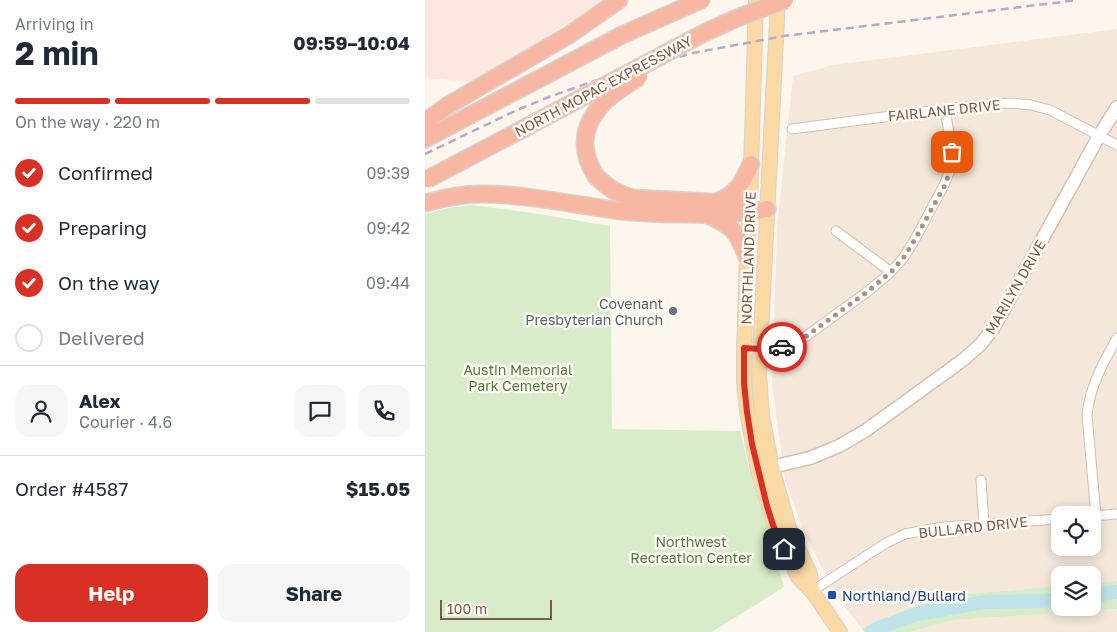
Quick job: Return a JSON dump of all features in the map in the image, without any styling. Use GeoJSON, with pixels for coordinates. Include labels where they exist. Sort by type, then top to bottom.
{"type":"FeatureCollection","features":[{"type":"Feature","properties":{"kind":"highway"},"geometry":{"type":"LineString","coordinates":[[425,122],[447,106],[569,35],[619,0]]}},
{"type":"Feature","properties":{"kind":"highway"},"geometry":{"type":"LineString","coordinates":[[425,127],[594,39],[677,0]]}},
{"type":"Feature","properties":{"kind":"highway"},"geometry":{"type":"LineString","coordinates":[[425,138],[599,47],[701,0]]}},
{"type":"Feature","properties":{"kind":"highway"},"geometry":{"type":"LineString","coordinates":[[426,177],[693,27],[756,0]]}},
{"type":"Feature","properties":{"kind":"highway","name":"NORTH MOPAC EXPRESSWAY"},"geometry":{"type":"LineString","coordinates":[[426,177],[704,33],[785,0]]}},
{"type":"Feature","properties":{"kind":"highway"},"geometry":{"type":"LineString","coordinates":[[676,48],[609,98],[592,117],[586,131],[585,143],[586,156],[596,176],[607,187],[619,194],[632,198],[712,208],[767,209]]}},
{"type":"Feature","properties":{"kind":"highway"},"geometry":{"type":"LineString","coordinates":[[425,203],[447,197],[490,194],[653,214],[712,208],[733,194],[751,164]]}},
{"type":"Feature","properties":{"kind":"highway"},"geometry":{"type":"LineString","coordinates":[[712,208],[721,221],[735,231],[747,257]]}},
{"type":"Feature","properties":{"kind":"main road","name":"NORTHLAND DRIVE"},"geometry":{"type":"LineString","coordinates":[[756,0],[744,348],[744,383],[747,412],[765,469],[789,528],[811,574],[812,591],[840,632]]}},
{"type":"Feature","properties":{"kind":"main road","name":"NORTHLAND DRIVE"},"geometry":{"type":"LineString","coordinates":[[765,469],[759,372],[778,0]]}},
{"type":"Feature","properties":{"kind":"street","name":"FAIRLANE DRIVE"},"geometry":{"type":"LineString","coordinates":[[793,129],[945,109],[1012,103],[1050,110],[1117,145]]}},
{"type":"Feature","properties":{"kind":"street","name":"MARILYN DRIVE"},"geometry":{"type":"LineString","coordinates":[[765,469],[810,458],[839,446],[865,431],[963,360],[981,344],[994,327],[1117,106]]}},
{"type":"Feature","properties":{"kind":"street"},"geometry":{"type":"LineString","coordinates":[[744,348],[777,348],[791,345],[867,292],[891,272],[904,257],[945,185],[951,168],[952,152],[945,109]]}},
{"type":"Feature","properties":{"kind":"street"},"geometry":{"type":"LineString","coordinates":[[836,231],[891,272]]}},
{"type":"Feature","properties":{"kind":"street"},"geometry":{"type":"LineString","coordinates":[[1093,506],[1087,415],[1089,400],[1102,365],[1117,338]]}},
{"type":"Feature","properties":{"kind":"street"},"geometry":{"type":"LineString","coordinates":[[981,480],[984,524]]}},
{"type":"Feature","properties":{"kind":"street"},"geometry":{"type":"LineString","coordinates":[[1101,515],[1117,514]]}},
{"type":"Feature","properties":{"kind":"street","name":"BULLARD DRIVE"},"geometry":{"type":"LineString","coordinates":[[812,591],[905,534],[943,527],[1051,519]]}},
{"type":"Feature","properties":{"kind":"shaded area"},"geometry":{"type":"Polygon","coordinates":[[[425,0],[604,0],[473,82],[425,78],[425,0]]]}},
{"type":"Feature","properties":{"kind":"shaded area"},"geometry":{"type":"Polygon","coordinates":[[[1117,29],[1117,581],[1101,582],[1101,566],[1051,566],[1051,587],[934,597],[862,629],[835,593],[804,532],[785,480],[772,383],[777,228],[793,76],[833,65],[1117,29]]]}},
{"type":"Feature","properties":{"kind":"shaded area"},"geometry":{"type":"Polygon","coordinates":[[[1117,609],[1117,632],[910,632],[954,620],[1051,613],[1051,616],[1101,616],[1101,610],[1117,609]]]}},
{"type":"Feature","properties":{"kind":"green space","name":"Austin Memorial Park Cemetery"},"geometry":{"type":"Polygon","coordinates":[[[471,205],[610,226],[612,429],[740,431],[784,587],[712,632],[425,632],[425,214],[471,205]]]}},
{"type":"Feature","properties":{"kind":"green space"},"geometry":{"type":"Polygon","coordinates":[[[1117,581],[1117,609],[1101,610],[1101,582],[1117,581]]]}},
{"type":"Feature","properties":{"kind":"green space"},"geometry":{"type":"Polygon","coordinates":[[[1051,587],[1051,613],[954,620],[910,632],[864,632],[862,629],[934,597],[1051,587]]]}},
{"type":"Feature","properties":{"kind":"waterway"},"geometry":{"type":"LineString","coordinates":[[1101,594],[1117,592]]}},
{"type":"Feature","properties":{"kind":"waterway"},"geometry":{"type":"LineString","coordinates":[[871,632],[917,614],[985,602],[1051,600]]}},
{"type":"Feature","properties":{"kind":"railway"},"geometry":{"type":"LineString","coordinates":[[425,154],[517,110],[549,97],[600,79],[693,53],[784,36],[1078,0]]}},
{"type":"Feature","properties":{"kind":"way so far"},"geometry":{"type":"LineString","coordinates":[[782,347],[791,345],[805,337],[891,272],[904,257],[914,241],[945,185],[951,168],[952,152]]}},
{"type":"Feature","properties":{"kind":"place","name":"Covenant Presbyterian Church"},"geometry":{"type":"Point","coordinates":[673,311]}},
{"type":"Feature","properties":{"kind":"place","name":"Northland/Bullard"},"geometry":{"type":"Point","coordinates":[832,595]}},
{"type":"Feature","properties":{"kind":"route"},"geometry":{"type":"LineString","coordinates":[[782,347],[744,348],[744,383],[751,439],[758,470],[773,525],[784,549]]}},
{"type":"Feature","properties":{"kind":"park label","name":"Northwest Recreation Center"},"geometry":{"type":"Point","coordinates":[691,550]}}]}
